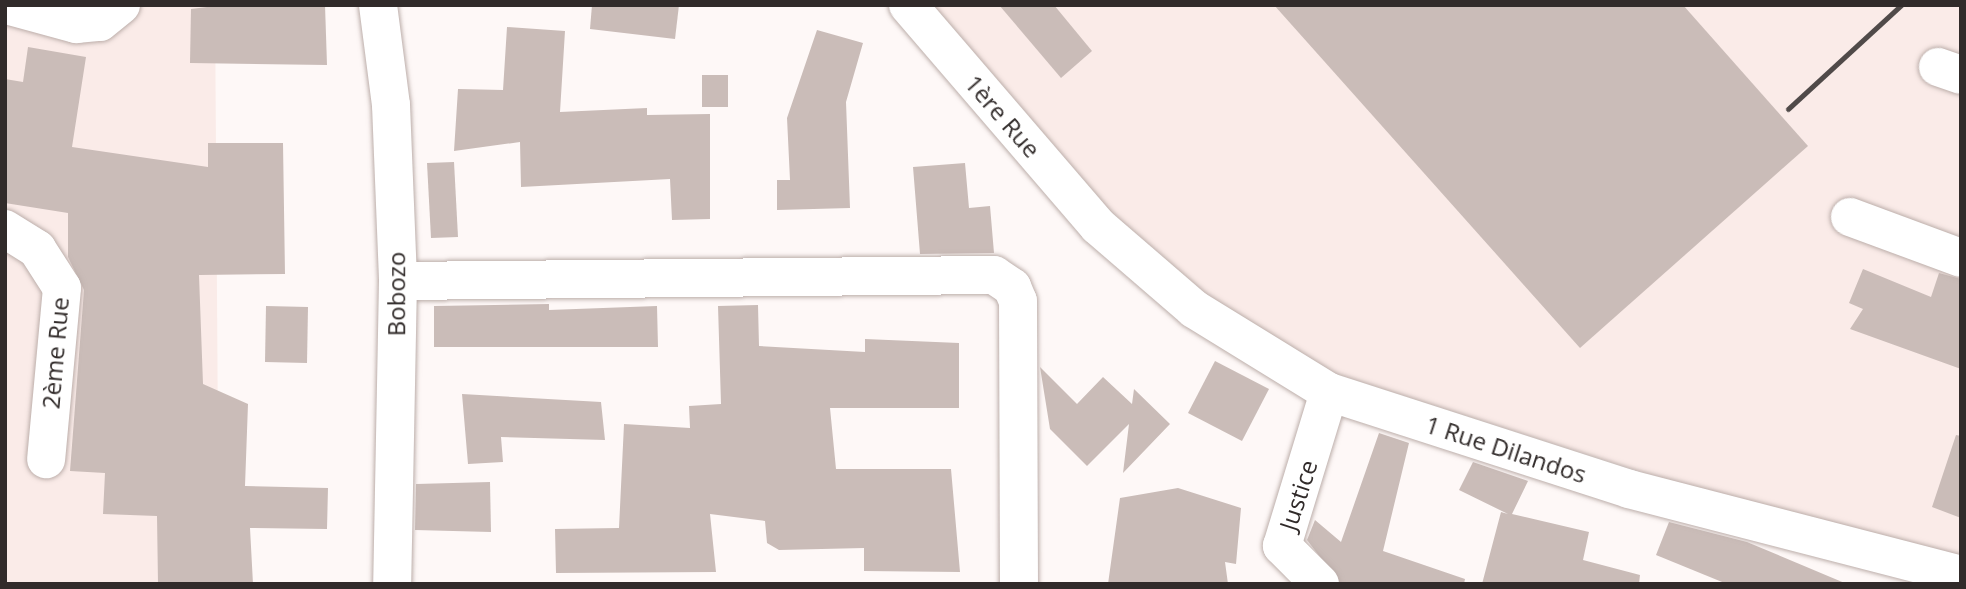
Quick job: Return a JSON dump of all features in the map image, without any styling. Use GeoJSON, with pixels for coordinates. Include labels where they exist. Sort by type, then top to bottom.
{"type":"FeatureCollection","features":[{"type":"Feature","properties":{"kind":"street"},"geometry":{"type":"LineString","coordinates":[[6,5],[76,24],[100,22],[121,5]]}},
{"type":"Feature","properties":{"kind":"street","name":"Bobozo"},"geometry":{"type":"LineString","coordinates":[[378,5],[391,105],[398,281],[392,584]]}},
{"type":"Feature","properties":{"kind":"street","name":"1ère Rue"},"geometry":{"type":"LineString","coordinates":[[908,5],[1098,226]]}},
{"type":"Feature","properties":{"kind":"street"},"geometry":{"type":"LineString","coordinates":[[1850,217],[1961,258]]}},
{"type":"Feature","properties":{"kind":"street","name":"1 Rue Dilandos"},"geometry":{"type":"LineString","coordinates":[[1098,226],[1194,309],[1329,392],[1629,489],[1961,575]]}},
{"type":"Feature","properties":{"kind":"street","name":"2ème Rue"},"geometry":{"type":"LineString","coordinates":[[5,229],[37,249],[62,288],[46,459]]}},
{"type":"Feature","properties":{"kind":"street"},"geometry":{"type":"LineString","coordinates":[[398,281],[994,275],[1012,287],[1018,301],[1019,584]]}},
{"type":"Feature","properties":{"kind":"street","name":"Justice"},"geometry":{"type":"LineString","coordinates":[[1320,584],[1282,546],[1329,392]]}},
{"type":"Feature","properties":{"kind":"shaded area"},"geometry":{"type":"Polygon","coordinates":[[[5,5],[215,5],[219,584],[5,584],[5,5]]]}},
{"type":"Feature","properties":{"kind":"shaded area"},"geometry":{"type":"Polygon","coordinates":[[[908,5],[1961,5],[1961,574],[1308,365],[1114,236],[908,5]]]}},
{"type":"Feature","properties":{"kind":"building"},"geometry":{"type":"Polygon","coordinates":[[[223,5],[325,5],[327,65],[190,63],[191,9],[223,5]]]}},
{"type":"Feature","properties":{"kind":"building"},"geometry":{"type":"Polygon","coordinates":[[[592,5],[679,5],[675,39],[590,29],[592,5]]]}},
{"type":"Feature","properties":{"kind":"building"},"geometry":{"type":"Polygon","coordinates":[[[999,5],[1054,5],[1092,51],[1061,78],[999,5]]]}},
{"type":"Feature","properties":{"kind":"building"},"geometry":{"type":"Polygon","coordinates":[[[1274,5],[1683,5],[1808,146],[1580,348],[1274,5]]]}},
{"type":"Feature","properties":{"kind":"building"},"geometry":{"type":"Polygon","coordinates":[[[507,27],[565,31],[560,112],[647,108],[647,115],[710,114],[710,219],[672,220],[670,179],[521,187],[520,142],[454,151],[458,89],[503,90],[507,27]]]}},
{"type":"Feature","properties":{"kind":"building"},"geometry":{"type":"Polygon","coordinates":[[[817,30],[863,43],[846,102],[850,208],[777,210],[777,180],[790,180],[787,118],[817,30]]]}},
{"type":"Feature","properties":{"kind":"building"},"geometry":{"type":"Polygon","coordinates":[[[28,47],[86,57],[72,147],[208,167],[208,143],[283,143],[285,274],[199,275],[203,384],[248,404],[245,486],[328,488],[327,529],[250,528],[253,584],[158,584],[157,516],[103,514],[105,473],[70,471],[84,290],[68,257],[68,213],[5,203],[5,79],[23,82],[28,47]]]}},
{"type":"Feature","properties":{"kind":"building"},"geometry":{"type":"Polygon","coordinates":[[[702,75],[728,75],[728,107],[702,107],[702,75]]]}},
{"type":"Feature","properties":{"kind":"building"},"geometry":{"type":"Polygon","coordinates":[[[454,162],[458,237],[431,238],[427,163],[454,162]]]}},
{"type":"Feature","properties":{"kind":"building"},"geometry":{"type":"Polygon","coordinates":[[[965,163],[969,208],[990,206],[994,253],[920,254],[913,167],[965,163]]]}},
{"type":"Feature","properties":{"kind":"building"},"geometry":{"type":"Polygon","coordinates":[[[1863,269],[1931,297],[1939,273],[1961,279],[1961,369],[1850,329],[1863,309],[1849,303],[1863,269]]]}},
{"type":"Feature","properties":{"kind":"building"},"geometry":{"type":"Polygon","coordinates":[[[549,304],[549,310],[657,306],[658,347],[434,347],[434,306],[549,304]]]}},
{"type":"Feature","properties":{"kind":"building"},"geometry":{"type":"Polygon","coordinates":[[[758,305],[759,346],[865,352],[865,339],[959,343],[959,408],[830,408],[836,469],[951,469],[960,572],[864,571],[864,548],[779,550],[767,543],[765,521],[710,514],[716,572],[556,573],[555,529],[619,528],[624,424],[690,428],[689,406],[721,404],[718,306],[758,305]]]}},
{"type":"Feature","properties":{"kind":"building"},"geometry":{"type":"Polygon","coordinates":[[[266,306],[308,307],[307,363],[265,362],[266,306]]]}},
{"type":"Feature","properties":{"kind":"building"},"geometry":{"type":"Polygon","coordinates":[[[1215,361],[1269,389],[1242,441],[1188,413],[1215,361]]]}},
{"type":"Feature","properties":{"kind":"building"},"geometry":{"type":"Polygon","coordinates":[[[1040,367],[1077,404],[1103,377],[1132,404],[1134,389],[1170,424],[1123,473],[1129,424],[1087,466],[1050,429],[1040,367]]]}},
{"type":"Feature","properties":{"kind":"building"},"geometry":{"type":"Polygon","coordinates":[[[462,394],[601,402],[605,440],[501,437],[503,462],[468,464],[462,394]]]}},
{"type":"Feature","properties":{"kind":"building"},"geometry":{"type":"Polygon","coordinates":[[[1379,433],[1409,443],[1383,551],[1465,579],[1464,584],[1341,584],[1307,540],[1315,520],[1341,542],[1379,433]]]}},
{"type":"Feature","properties":{"kind":"building"},"geometry":{"type":"Polygon","coordinates":[[[1956,435],[1961,436],[1961,518],[1932,507],[1956,435]]]}},
{"type":"Feature","properties":{"kind":"building"},"geometry":{"type":"Polygon","coordinates":[[[1473,462],[1528,481],[1512,514],[1589,532],[1583,560],[1640,575],[1639,584],[1482,584],[1501,512],[1508,514],[1459,490],[1473,462]]]}},
{"type":"Feature","properties":{"kind":"building"},"geometry":{"type":"Polygon","coordinates":[[[490,482],[491,532],[415,530],[416,484],[490,482]]]}},
{"type":"Feature","properties":{"kind":"building"},"geometry":{"type":"Polygon","coordinates":[[[1178,488],[1241,508],[1236,564],[1225,562],[1228,584],[1108,584],[1120,498],[1178,488]]]}},
{"type":"Feature","properties":{"kind":"building"},"geometry":{"type":"Polygon","coordinates":[[[1669,522],[1747,542],[1847,584],[1727,584],[1656,555],[1669,522]]]}},
{"type":"Feature","properties":{"kind":"railway"},"geometry":{"type":"LineString","coordinates":[[1788,109],[1901,5]]}}]}
